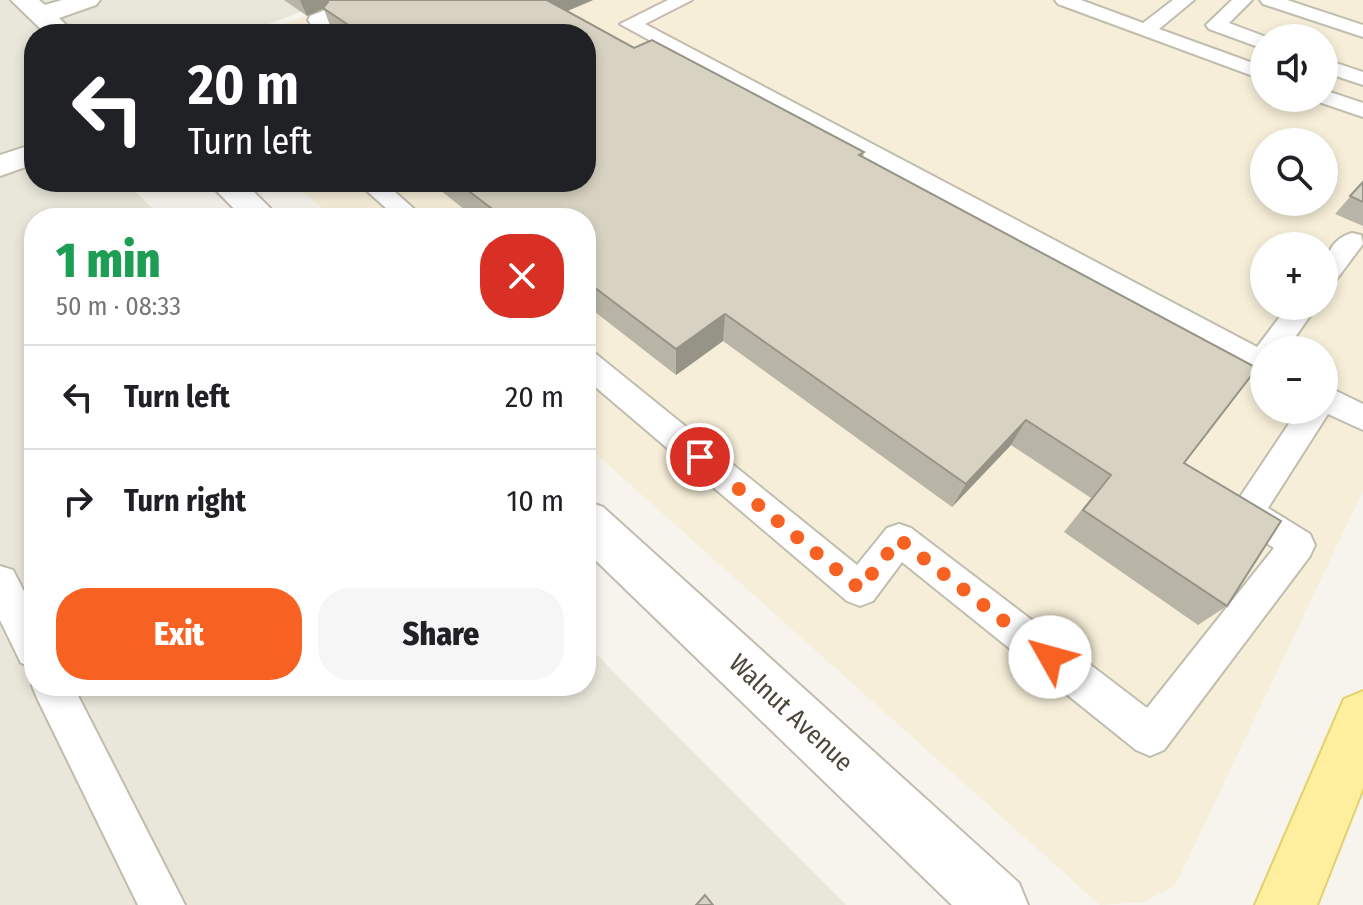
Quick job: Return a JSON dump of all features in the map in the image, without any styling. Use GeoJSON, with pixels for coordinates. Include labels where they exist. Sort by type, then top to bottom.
{"type":"FeatureCollection","features":[{"type":"Feature","properties":{"kind":"main road"},"geometry":{"type":"LineString","coordinates":[[1286,905],[1363,718]]}},
{"type":"Feature","properties":{"kind":"street"},"geometry":{"type":"LineString","coordinates":[[33,8],[87,0]]}},
{"type":"Feature","properties":{"kind":"street"},"geometry":{"type":"LineString","coordinates":[[33,8],[51,24]]}},
{"type":"Feature","properties":{"kind":"street"},"geometry":{"type":"LineString","coordinates":[[0,166],[24,157]]}},
{"type":"Feature","properties":{"kind":"street"},"geometry":{"type":"LineString","coordinates":[[235,192],[252,208]]}},
{"type":"Feature","properties":{"kind":"street","name":"Walnut Avenue"},"geometry":{"type":"LineString","coordinates":[[596,530],[997,905]]}},
{"type":"Feature","properties":{"kind":"lane"},"geometry":{"type":"LineString","coordinates":[[321,24],[317,20],[367,0]]}},
{"type":"Feature","properties":{"kind":"lane"},"geometry":{"type":"LineString","coordinates":[[683,0],[630,24],[1250,351]]}},
{"type":"Feature","properties":{"kind":"lane"},"geometry":{"type":"LineString","coordinates":[[1064,0],[1250,69]]}},
{"type":"Feature","properties":{"kind":"lane"},"geometry":{"type":"LineString","coordinates":[[1145,30],[1185,0]]}},
{"type":"Feature","properties":{"kind":"lane"},"geometry":{"type":"LineString","coordinates":[[1243,0],[1216,25],[1250,38]]}},
{"type":"Feature","properties":{"kind":"lane"},"geometry":{"type":"LineString","coordinates":[[1269,0],[1363,31]]}},
{"type":"Feature","properties":{"kind":"lane"},"geometry":{"type":"LineString","coordinates":[[1338,70],[1363,79]]}},
{"type":"Feature","properties":{"kind":"lane"},"geometry":{"type":"LineString","coordinates":[[1338,101],[1363,110]]}},
{"type":"Feature","properties":{"kind":"lane"},"geometry":{"type":"LineString","coordinates":[[381,192],[400,208]]}},
{"type":"Feature","properties":{"kind":"lane"},"geometry":{"type":"LineString","coordinates":[[1338,260],[1352,241]]}},
{"type":"Feature","properties":{"kind":"lane"},"geometry":{"type":"LineString","coordinates":[[596,370],[860,589],[899,539],[1150,736],[1298,545],[1247,512],[1306,424]]}},
{"type":"Feature","properties":{"kind":"lane"},"geometry":{"type":"LineString","coordinates":[[1338,405],[1363,418]]}},
{"type":"Feature","properties":{"kind":"lane"},"geometry":{"type":"LineString","coordinates":[[0,582],[24,630]]}},
{"type":"Feature","properties":{"kind":"lane"},"geometry":{"type":"LineString","coordinates":[[57,696],[162,905]]}},
{"type":"Feature","properties":{"kind":"shaded area"},"geometry":{"type":"Polygon","coordinates":[[[0,0],[332,0],[268,24],[24,24],[24,192],[136,192],[152,208],[24,208],[24,696],[596,696],[596,654],[846,905],[0,905],[0,0]]]}},
{"type":"Feature","properties":{"kind":"shaded area"},"geometry":{"type":"Polygon","coordinates":[[[346,0],[1363,0],[1363,491],[1175,886],[1144,902],[1100,905],[596,454],[596,208],[322,208],[304,192],[596,192],[596,24],[285,24],[346,0]]]}},
{"type":"Feature","properties":{"kind":"building"},"geometry":{"type":"Polygon","coordinates":[[[327,0],[547,0],[590,24],[347,24],[323,8],[327,0]]]}},
{"type":"Feature","properties":{"kind":"building"},"geometry":{"type":"Polygon","coordinates":[[[596,27],[634,48],[652,40],[864,152],[859,155],[1250,364],[1250,377],[1184,463],[1281,521],[1227,606],[1083,510],[1111,475],[1026,420],[966,484],[725,314],[676,349],[596,289],[596,208],[491,208],[470,192],[596,192],[596,27]]]}},
{"type":"Feature","properties":{"kind":"building"},"geometry":{"type":"Polygon","coordinates":[[[1363,182],[1363,202],[1350,196],[1363,182]]]}},
{"type":"Feature","properties":{"kind":"building"},"geometry":{"type":"Polygon","coordinates":[[[705,895],[713,905],[696,905],[705,895]]]}},
{"type":"Feature","properties":{"kind":"route"},"geometry":{"type":"LineString","coordinates":[[700,457],[860,589],[899,539],[1050,657]]}}]}
